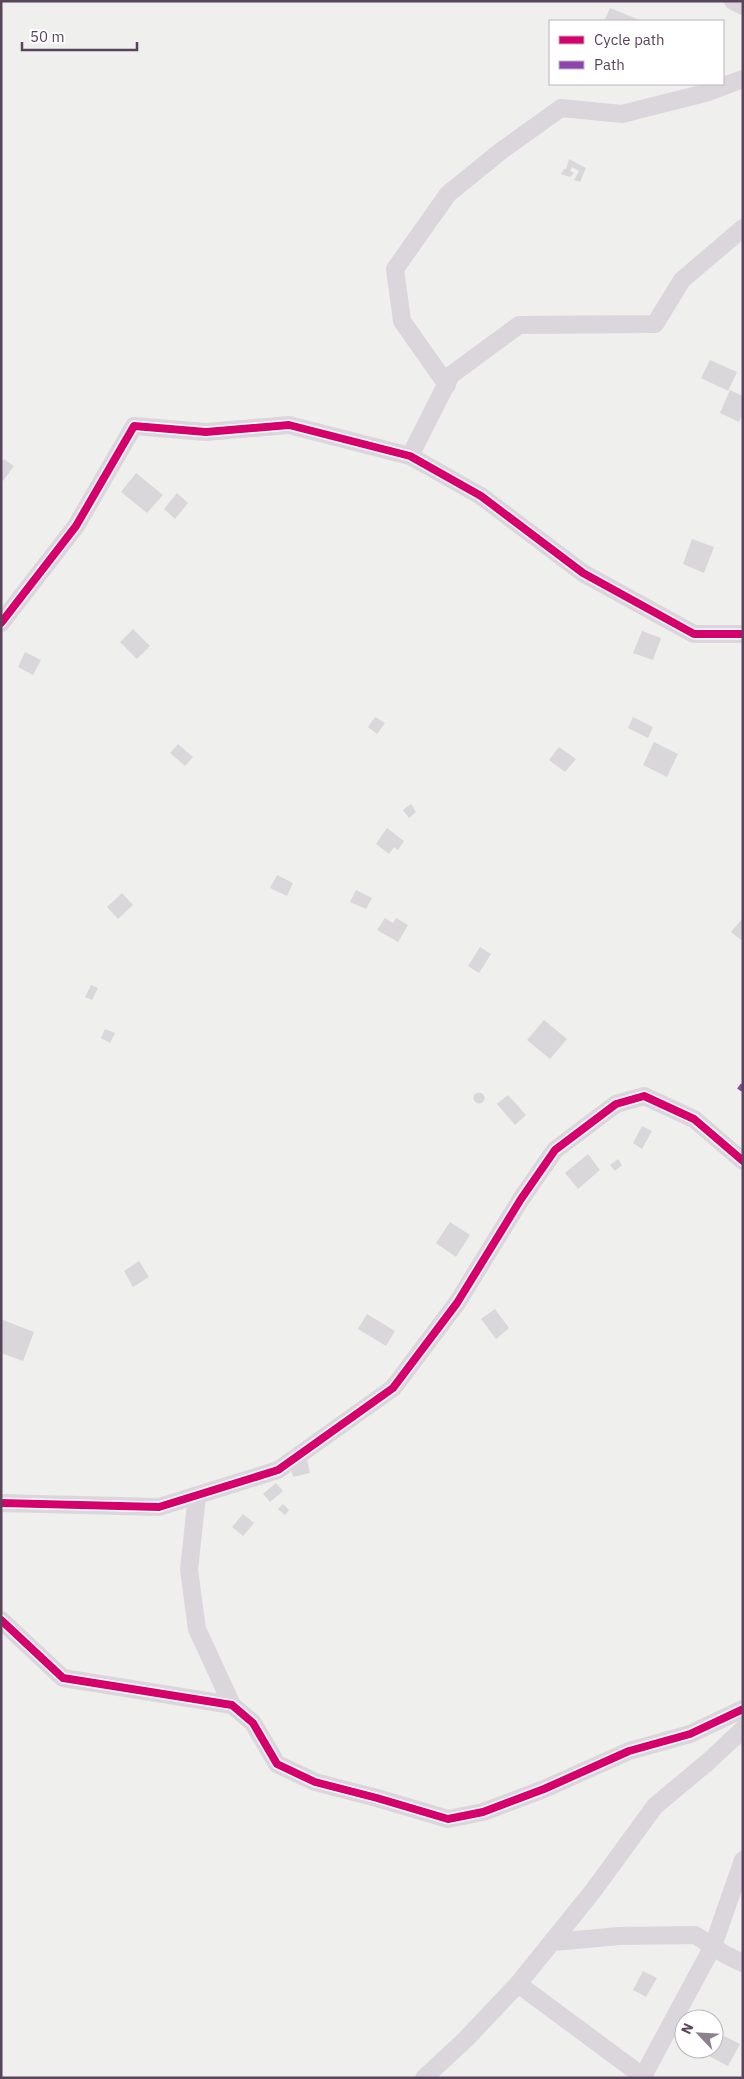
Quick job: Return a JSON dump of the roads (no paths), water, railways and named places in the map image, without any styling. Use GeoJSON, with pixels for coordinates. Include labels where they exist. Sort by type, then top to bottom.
{"type":"FeatureCollection","features":[{"type":"Feature","properties":{"kind":"street"},"geometry":{"type":"LineString","coordinates":[[733,1],[743,6]]}},
{"type":"Feature","properties":{"kind":"street"},"geometry":{"type":"LineString","coordinates":[[447,385],[402,321],[395,269],[448,194],[501,151],[561,108],[622,114],[705,93],[743,79]]}},
{"type":"Feature","properties":{"kind":"street"},"geometry":{"type":"LineString","coordinates":[[410,456],[451,375],[519,325],[655,324],[682,280],[743,228]]}},
{"type":"Feature","properties":{"kind":"street"},"geometry":{"type":"LineString","coordinates":[[1,624],[76,526],[134,426],[206,432],[289,425],[410,456],[481,496],[583,573],[694,634],[743,634]]}},
{"type":"Feature","properties":{"kind":"street"},"geometry":{"type":"LineString","coordinates":[[1,1503],[159,1507],[278,1470],[393,1388],[457,1303],[555,1150],[616,1104],[644,1096],[694,1119],[743,1161]]}},
{"type":"Feature","properties":{"kind":"street"},"geometry":{"type":"LineString","coordinates":[[197,1495],[189,1570],[197,1629],[232,1705],[253,1723],[277,1764],[315,1782],[448,1818],[483,1812],[544,1789],[629,1751],[690,1734],[743,1710]]}},
{"type":"Feature","properties":{"kind":"street"},"geometry":{"type":"LineString","coordinates":[[1,1620],[63,1678],[232,1705]]}},
{"type":"Feature","properties":{"kind":"street"},"geometry":{"type":"LineString","coordinates":[[424,2078],[466,2039],[518,1984],[554,1942],[655,1806],[743,1729]]}},
{"type":"Feature","properties":{"kind":"street"},"geometry":{"type":"LineString","coordinates":[[518,1984],[643,2077],[713,1946],[743,1860]]}},
{"type":"Feature","properties":{"kind":"street"},"geometry":{"type":"LineString","coordinates":[[554,1942],[619,1936],[695,1935],[743,1963]]}}]}
